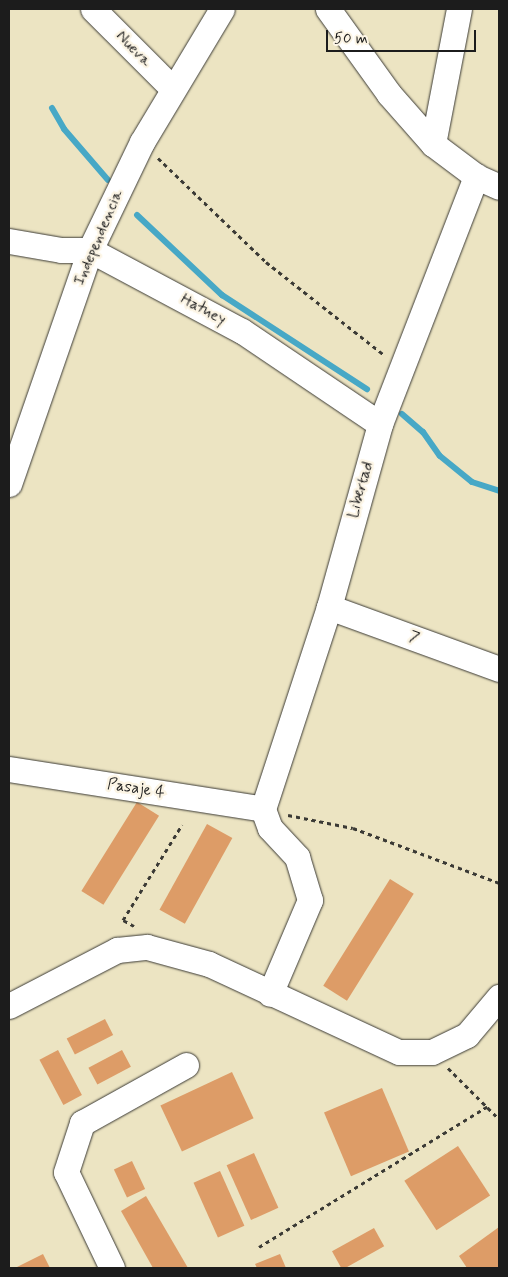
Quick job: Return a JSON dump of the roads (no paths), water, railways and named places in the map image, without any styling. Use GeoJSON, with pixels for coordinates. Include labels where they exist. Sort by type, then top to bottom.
{"type":"FeatureCollection","features":[{"type":"Feature","properties":{"kind":"street","name":"Nueva"},"geometry":{"type":"LineString","coordinates":[[93,9],[173,89]]}},
{"type":"Feature","properties":{"kind":"street","name":"Independencia"},"geometry":{"type":"LineString","coordinates":[[9,484],[90,250],[142,142],[222,9]]}},
{"type":"Feature","properties":{"kind":"street"},"geometry":{"type":"LineString","coordinates":[[328,9],[389,94],[433,144],[476,176],[499,187]]}},
{"type":"Feature","properties":{"kind":"street"},"geometry":{"type":"LineString","coordinates":[[433,144],[459,9]]}},
{"type":"Feature","properties":{"kind":"street","name":"Libertad"},"geometry":{"type":"LineString","coordinates":[[263,809],[329,607],[380,424],[476,176]]}},
{"type":"Feature","properties":{"kind":"street","name":"Hatuey"},"geometry":{"type":"LineString","coordinates":[[9,241],[61,250],[90,250],[242,331],[380,424]]}},
{"type":"Feature","properties":{"kind":"street","name":"7"},"geometry":{"type":"LineString","coordinates":[[329,607],[499,669]]}},
{"type":"Feature","properties":{"kind":"street","name":"Pasaje 4"},"geometry":{"type":"LineString","coordinates":[[9,769],[263,809]]}},
{"type":"Feature","properties":{"kind":"street"},"geometry":{"type":"LineString","coordinates":[[263,809],[270,828],[298,857],[310,900],[270,994]]}},
{"type":"Feature","properties":{"kind":"street"},"geometry":{"type":"LineString","coordinates":[[9,1006],[117,950],[147,948],[209,964],[270,994],[399,1052],[432,1052],[467,1035],[499,997]]}},
{"type":"Feature","properties":{"kind":"street"},"geometry":{"type":"LineString","coordinates":[[112,1268],[66,1172],[82,1123],[186,1065]]}},
{"type":"Feature","properties":{"kind":"waterway"},"geometry":{"type":"LineString","coordinates":[[52,108],[64,129],[108,180]]}},
{"type":"Feature","properties":{"kind":"waterway"},"geometry":{"type":"LineString","coordinates":[[137,215],[222,295],[367,389]]}},
{"type":"Feature","properties":{"kind":"waterway"},"geometry":{"type":"LineString","coordinates":[[402,414],[423,432],[440,456],[472,482],[499,491]]}}]}
